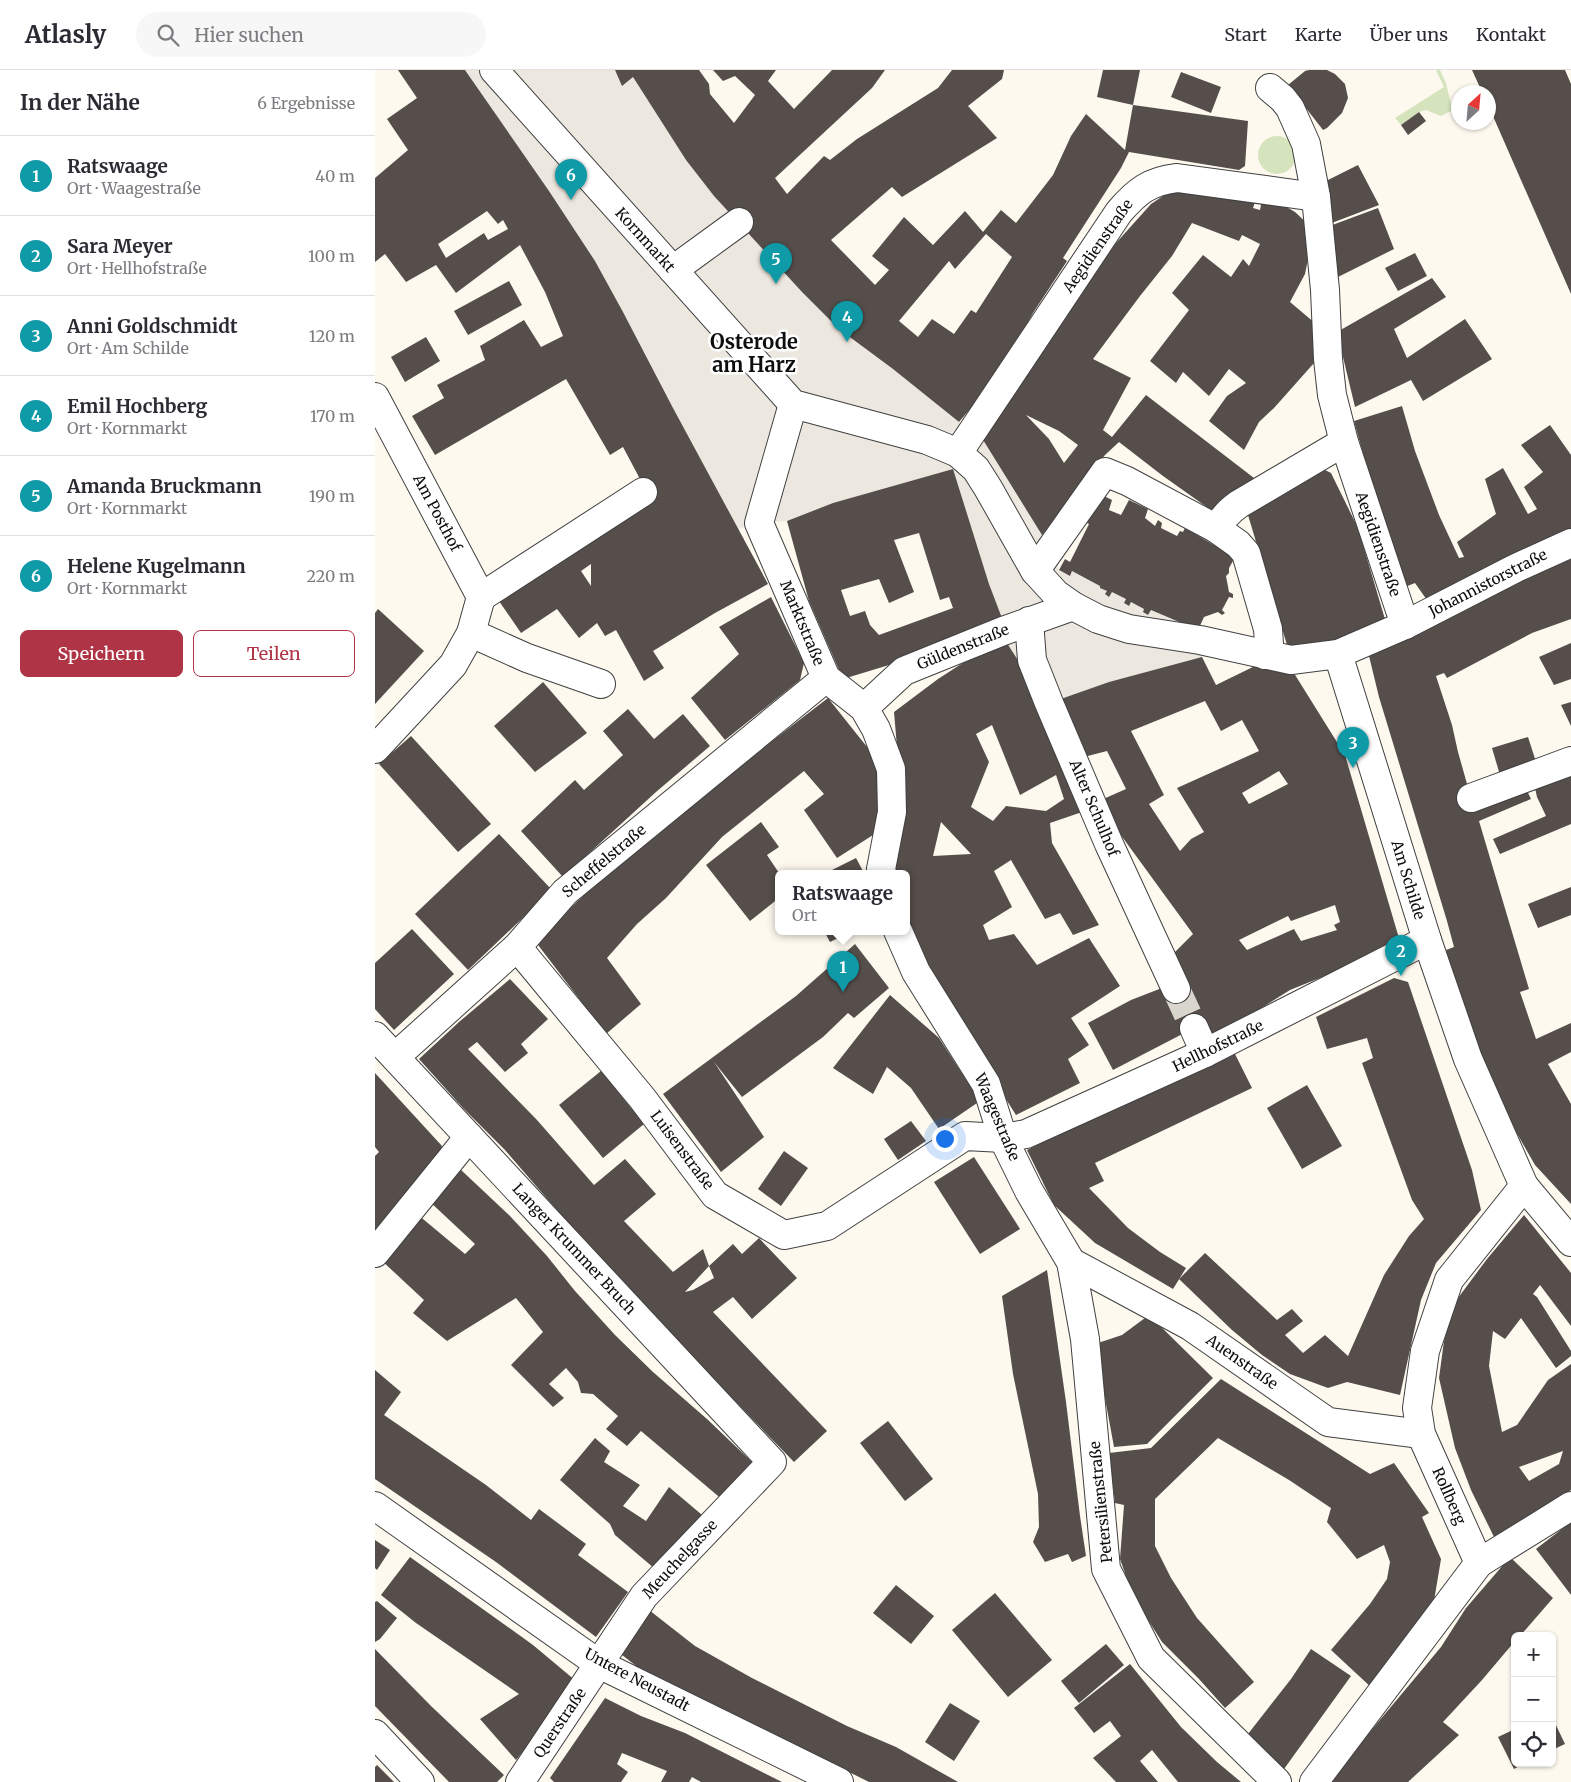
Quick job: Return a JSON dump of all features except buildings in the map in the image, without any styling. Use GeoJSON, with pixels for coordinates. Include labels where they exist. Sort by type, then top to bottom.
{"type":"FeatureCollection","features":[{"type":"Feature","properties":{"kind":"street","name":"Kornmarkt"},"geometry":{"type":"LineString","coordinates":[[496,73],[793,404]]}},
{"type":"Feature","properties":{"kind":"street","name":"Aegidienstraße"},"geometry":{"type":"LineString","coordinates":[[1270,88],[1283,99],[1297,122],[1306,144],[1316,197],[1332,395],[1344,442],[1405,625]]}},
{"type":"Feature","properties":{"kind":"street","name":"Aegidienstraße"},"geometry":{"type":"LineString","coordinates":[[958,452],[1119,212],[1139,191],[1159,181],[1177,178],[1316,197]]}},
{"type":"Feature","properties":{"kind":"street"},"geometry":{"type":"LineString","coordinates":[[673,270],[739,222]]}},
{"type":"Feature","properties":{"kind":"street","name":"Am Posthof"},"geometry":{"type":"LineString","coordinates":[[375,397],[481,597]]}},
{"type":"Feature","properties":{"kind":"street"},"geometry":{"type":"LineString","coordinates":[[793,404],[927,440],[958,452]]}},
{"type":"Feature","properties":{"kind":"street","name":"Marktstraße"},"geometry":{"type":"LineString","coordinates":[[793,404],[759,523],[826,678],[865,708]]}},
{"type":"Feature","properties":{"kind":"street"},"geometry":{"type":"LineString","coordinates":[[1217,529],[1225,516],[1239,504],[1344,442]]}},
{"type":"Feature","properties":{"kind":"street","name":"Johannistorstraße"},"geometry":{"type":"LineString","coordinates":[[958,452],[976,469],[984,481],[1035,571],[1056,594],[1073,606],[1098,619],[1129,629],[1200,640],[1291,660],[1338,654],[1405,625],[1516,568],[1571,543]]}},
{"type":"Feature","properties":{"kind":"street"},"geometry":{"type":"LineString","coordinates":[[1035,571],[1105,472],[1127,481],[1217,529],[1238,544],[1246,553],[1268,629],[1269,644],[1265,655]]}},
{"type":"Feature","properties":{"kind":"street"},"geometry":{"type":"LineString","coordinates":[[375,749],[453,664],[471,633],[481,597],[643,492]]}},
{"type":"Feature","properties":{"kind":"street","name":"Güldenstraße"},"geometry":{"type":"LineString","coordinates":[[865,708],[904,671],[1029,621],[1073,606]]}},
{"type":"Feature","properties":{"kind":"street","name":"Alter Schulhof"},"geometry":{"type":"LineString","coordinates":[[1029,621],[1032,660],[1049,703],[1109,844],[1176,989]]}},
{"type":"Feature","properties":{"kind":"street"},"geometry":{"type":"LineString","coordinates":[[471,633],[527,658],[601,684]]}},
{"type":"Feature","properties":{"kind":"street","name":"Am Schilde"},"geometry":{"type":"LineString","coordinates":[[1338,654],[1427,940],[1468,1059],[1524,1186],[1571,1242]]}},
{"type":"Feature","properties":{"kind":"street","name":"Scheffelstraße"},"geometry":{"type":"LineString","coordinates":[[395,1057],[517,947],[565,892],[826,678]]}},
{"type":"Feature","properties":{"kind":"street"},"geometry":{"type":"LineString","coordinates":[[865,708],[876,729],[891,770],[893,812],[881,870]]}},
{"type":"Feature","properties":{"kind":"street"},"geometry":{"type":"LineString","coordinates":[[1471,798],[1571,761]]}},
{"type":"Feature","properties":{"kind":"street","name":"Waagestraße"},"geometry":{"type":"LineString","coordinates":[[900,935],[916,972],[987,1084],[1003,1138],[1029,1191],[1071,1262],[1085,1339]]}},
{"type":"Feature","properties":{"kind":"street","name":"Hellhofstraße"},"geometry":{"type":"LineString","coordinates":[[1003,1138],[1026,1134],[1205,1053],[1427,940]]}},
{"type":"Feature","properties":{"kind":"street","name":"Luisenstraße"},"geometry":{"type":"LineString","coordinates":[[517,947],[643,1098],[715,1195],[784,1235],[827,1226],[965,1136],[1003,1138]]}},
{"type":"Feature","properties":{"kind":"street"},"geometry":{"type":"LineString","coordinates":[[1194,1028],[1205,1053]]}},
{"type":"Feature","properties":{"kind":"street","name":"Langer Krummer Bruch"},"geometry":{"type":"LineString","coordinates":[[375,1036],[772,1462]]}},
{"type":"Feature","properties":{"kind":"street"},"geometry":{"type":"LineString","coordinates":[[375,1253],[469,1137]]}},
{"type":"Feature","properties":{"kind":"street","name":"Rollberg"},"geometry":{"type":"LineString","coordinates":[[1479,1563],[1421,1434],[1417,1408],[1425,1350],[1449,1280],[1524,1186]]}},
{"type":"Feature","properties":{"kind":"street","name":"Auenstraße"},"geometry":{"type":"LineString","coordinates":[[1071,1262],[1190,1326],[1327,1422],[1421,1434]]}},
{"type":"Feature","properties":{"kind":"street","name":"Petersilienstraße"},"geometry":{"type":"LineString","coordinates":[[1085,1339],[1106,1569],[1151,1658],[1277,1782]]}},
{"type":"Feature","properties":{"kind":"street","name":"Meuchelgasse"},"geometry":{"type":"LineString","coordinates":[[599,1664],[644,1596],[772,1462]]}},
{"type":"Feature","properties":{"kind":"street","name":"Untere Neustadt"},"geometry":{"type":"LineString","coordinates":[[375,1506],[599,1664],[839,1782]]}},
{"type":"Feature","properties":{"kind":"street"},"geometry":{"type":"LineString","coordinates":[[1314,1782],[1479,1563],[1571,1506]]}},
{"type":"Feature","properties":{"kind":"street","name":"Querstraße"},"geometry":{"type":"LineString","coordinates":[[520,1782],[599,1664]]}},
{"type":"Feature","properties":{"kind":"street"},"geometry":{"type":"LineString","coordinates":[[380,1749],[420,1782]]}},
{"type":"Feature","properties":{"kind":"green space"},"geometry":{"type":"Polygon","coordinates":[[[1436,70],[1440,70],[1446,83],[1451,111],[1441,116],[1426,110],[1419,112],[1401,125],[1395,118],[1444,87],[1436,70]]]}},
{"type":"Feature","properties":{"kind":"green space"},"geometry":{"type":"Polygon","coordinates":[[[1277,136],[1291,141],[1296,155],[1291,169],[1277,174],[1263,169],[1258,155],[1263,141],[1277,136]]]}},
{"type":"Feature","properties":{"kind":"shaded area"},"geometry":{"type":"Polygon","coordinates":[[[465,70],[615,70],[622,85],[633,77],[686,160],[714,196],[802,292],[839,329],[959,422],[969,434],[980,435],[1042,535],[1059,570],[1070,576],[1072,571],[1100,586],[1100,588],[1126,599],[1124,603],[1129,606],[1131,602],[1144,609],[1143,612],[1148,615],[1151,610],[1198,630],[1202,657],[1109,682],[1046,704],[1003,637],[1005,626],[989,584],[953,469],[833,503],[787,521],[759,523],[738,529],[595,261],[465,70]]]}},
{"type":"Feature","properties":{"kind":"tunnel"},"geometry":{"type":"LineString","coordinates":[[1176,989],[1194,1028]]}},
{"type":"Feature","properties":{"kind":"place","name":"Helene Kugelmann"},"geometry":{"type":"Point","coordinates":[571,200]}},
{"type":"Feature","properties":{"kind":"place","name":"Amanda Bruckmann"},"geometry":{"type":"Point","coordinates":[776,284]}},
{"type":"Feature","properties":{"kind":"place","name":"Emil Hochberg"},"geometry":{"type":"Point","coordinates":[847,342]}},
{"type":"Feature","properties":{"kind":"place","name":"Anni Goldschmidt"},"geometry":{"type":"Point","coordinates":[1353,768]}},
{"type":"Feature","properties":{"kind":"place","name":"Sara Meyer"},"geometry":{"type":"Point","coordinates":[1401,976]}},
{"type":"Feature","properties":{"kind":"place","name":"Ratswaage"},"geometry":{"type":"Point","coordinates":[843,992]}},
{"type":"Feature","properties":{"kind":"district","name":"Osterode am Harz"},"geometry":{"type":"Point","coordinates":[754,354]}}]}
